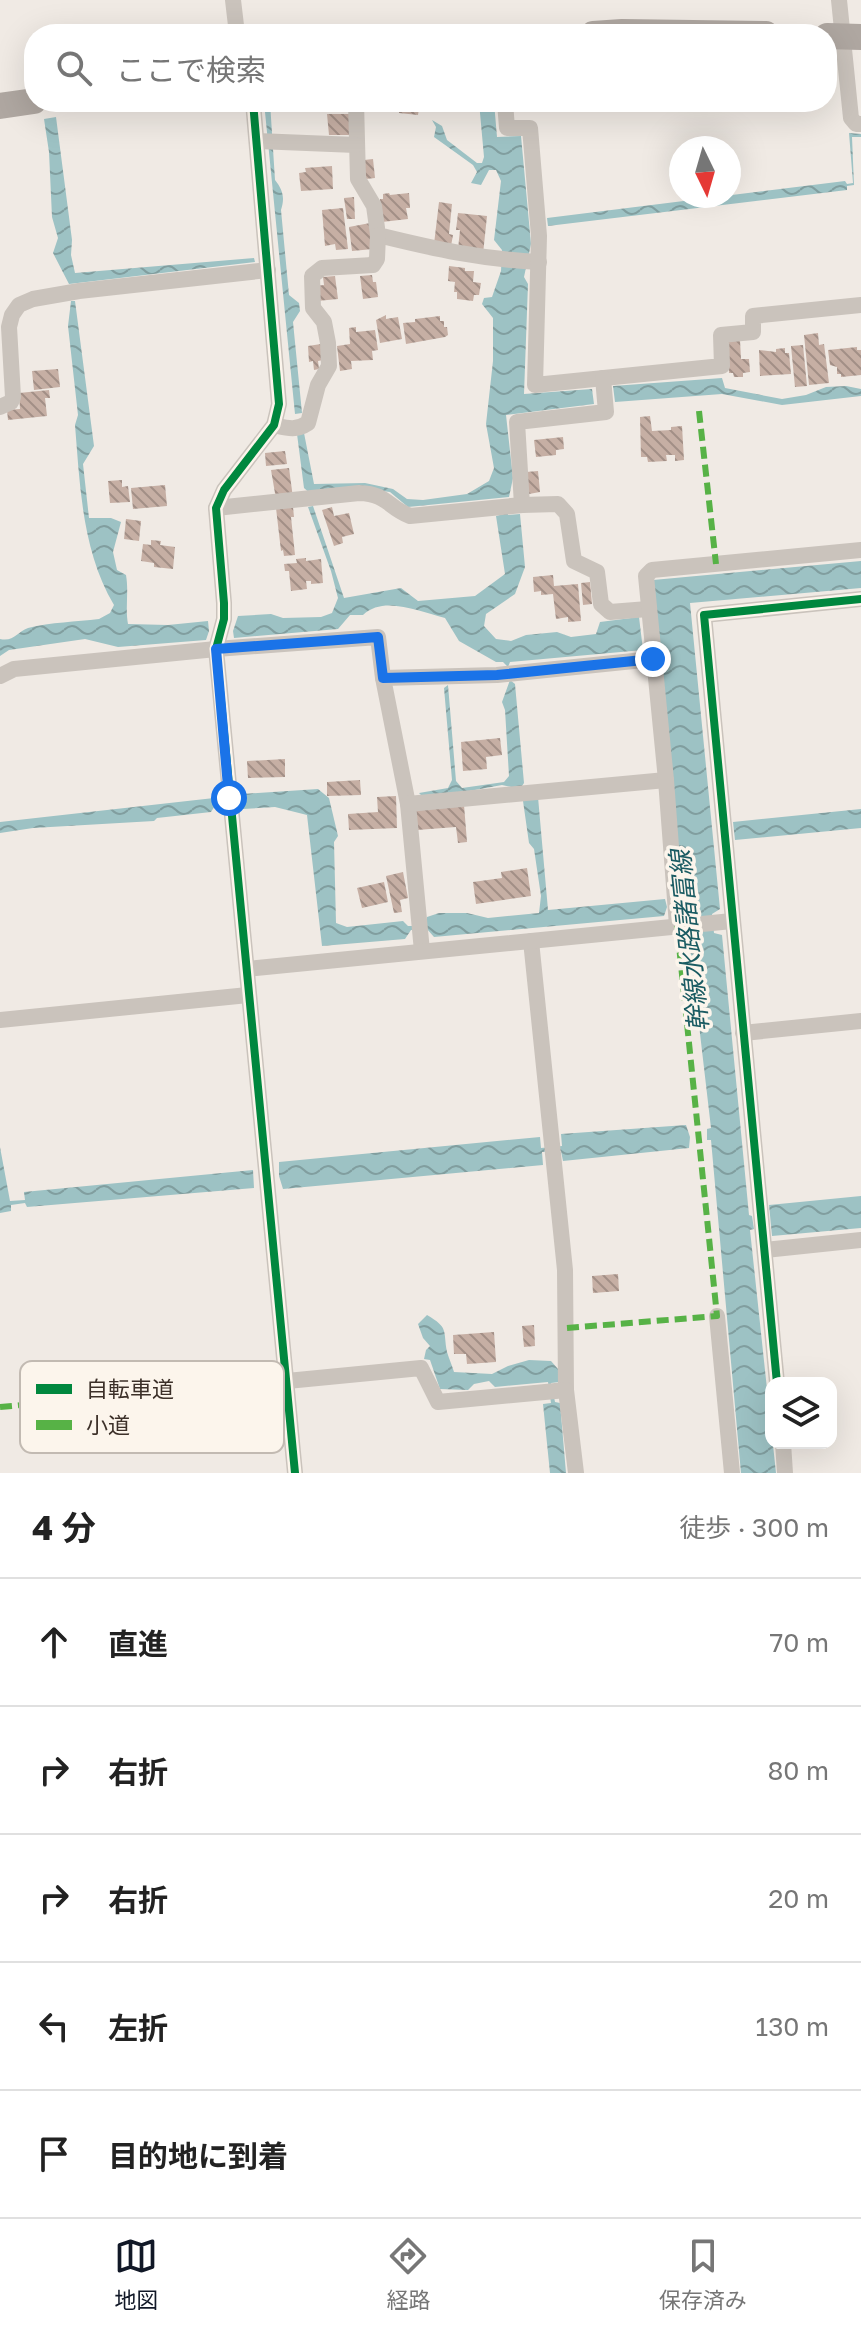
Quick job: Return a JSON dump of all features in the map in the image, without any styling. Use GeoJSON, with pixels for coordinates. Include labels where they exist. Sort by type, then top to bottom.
{"type":"FeatureCollection","features":[{"type":"Feature","properties":{"kind":"main road"},"geometry":{"type":"LineString","coordinates":[[0,106],[24,102]]}},
{"type":"Feature","properties":{"kind":"street"},"geometry":{"type":"LineString","coordinates":[[233,0],[236,24]]}},
{"type":"Feature","properties":{"kind":"street"},"geometry":{"type":"LineString","coordinates":[[839,0],[851,118],[856,124],[861,124]]}},
{"type":"Feature","properties":{"kind":"street"},"geometry":{"type":"LineString","coordinates":[[254,112],[279,404],[274,425],[224,490],[216,508],[224,603],[224,619],[216,649],[295,1473]]}},
{"type":"Feature","properties":{"kind":"street"},"geometry":{"type":"LineString","coordinates":[[274,425],[289,429],[301,428],[308,423],[318,385],[329,366],[324,322],[313,308],[312,276],[322,268],[373,265],[377,259],[374,206],[358,179],[356,112]]}},
{"type":"Feature","properties":{"kind":"street"},"geometry":{"type":"LineString","coordinates":[[506,112],[507,128],[530,128],[539,236],[535,385],[722,366],[721,335],[753,332],[753,316],[861,305]]}},
{"type":"Feature","properties":{"kind":"street"},"geometry":{"type":"LineString","coordinates":[[257,141],[356,145]]}},
{"type":"Feature","properties":{"kind":"street"},"geometry":{"type":"LineString","coordinates":[[378,235],[451,253],[494,260],[539,262]]}},
{"type":"Feature","properties":{"kind":"street"},"geometry":{"type":"LineString","coordinates":[[0,407],[11,402],[13,397],[9,327],[19,305],[33,299],[79,291],[268,270]]}},
{"type":"Feature","properties":{"kind":"street"},"geometry":{"type":"LineString","coordinates":[[522,505],[517,422],[606,412],[603,378]]}},
{"type":"Feature","properties":{"kind":"street"},"geometry":{"type":"LineString","coordinates":[[216,508],[359,493],[384,497],[400,512],[410,516],[558,504],[567,514],[574,561],[597,572],[601,604],[610,612],[648,609]]}},
{"type":"Feature","properties":{"kind":"street"},"geometry":{"type":"LineString","coordinates":[[683,926],[646,576],[652,570],[861,550]]}},
{"type":"Feature","properties":{"kind":"street"},"geometry":{"type":"LineString","coordinates":[[776,1377],[743,1033],[725,922],[704,615],[861,599]]}},
{"type":"Feature","properties":{"kind":"street"},"geometry":{"type":"LineString","coordinates":[[0,676],[14,669],[378,637],[408,804],[422,951]]}},
{"type":"Feature","properties":{"kind":"street"},"geometry":{"type":"LineString","coordinates":[[383,678],[497,675],[653,659]]}},
{"type":"Feature","properties":{"kind":"street"},"geometry":{"type":"LineString","coordinates":[[408,804],[666,780]]}},
{"type":"Feature","properties":{"kind":"street"},"geometry":{"type":"LineString","coordinates":[[247,969],[725,922]]}},
{"type":"Feature","properties":{"kind":"street"},"geometry":{"type":"LineString","coordinates":[[531,941],[565,1270],[556,1391],[576,1473]]}},
{"type":"Feature","properties":{"kind":"street"},"geometry":{"type":"LineString","coordinates":[[0,1020],[248,995]]}},
{"type":"Feature","properties":{"kind":"street"},"geometry":{"type":"LineString","coordinates":[[743,1033],[861,1021]]}},
{"type":"Feature","properties":{"kind":"street"},"geometry":{"type":"LineString","coordinates":[[765,1250],[861,1240]]}},
{"type":"Feature","properties":{"kind":"street"},"geometry":{"type":"LineString","coordinates":[[717,1316],[732,1473]]}},
{"type":"Feature","properties":{"kind":"street"},"geometry":{"type":"LineString","coordinates":[[287,1381],[421,1368],[438,1402],[556,1391]]}},
{"type":"Feature","properties":{"kind":"street"},"geometry":{"type":"LineString","coordinates":[[783,1449],[785,1473]]}},
{"type":"Feature","properties":{"kind":"water"},"geometry":{"type":"Polygon","coordinates":[[[265,112],[271,112],[275,180],[282,194],[289,295],[299,303],[300,311],[293,322],[302,413],[295,414],[265,112]]]}},
{"type":"Feature","properties":{"kind":"water"},"geometry":{"type":"Polygon","coordinates":[[[480,112],[495,112],[497,137],[521,136],[531,244],[524,277],[528,284],[524,394],[592,389],[594,404],[506,415],[513,478],[509,497],[408,507],[390,492],[359,488],[311,494],[304,488],[297,434],[304,433],[314,484],[365,483],[393,489],[407,499],[423,500],[467,494],[489,481],[494,468],[486,424],[493,361],[493,318],[482,304],[484,298],[492,297],[501,271],[502,250],[494,240],[501,181],[496,170],[489,170],[481,185],[471,183],[477,172],[473,165],[434,137],[436,127],[432,120],[442,126],[447,140],[477,163],[482,163],[480,112]]]}},
{"type":"Feature","properties":{"kind":"water"},"geometry":{"type":"Polygon","coordinates":[[[56,117],[75,273],[254,258],[255,262],[69,284],[53,253],[58,238],[52,217],[44,119],[56,117]]]}},
{"type":"Feature","properties":{"kind":"water"},"geometry":{"type":"Polygon","coordinates":[[[849,133],[861,134],[861,137],[852,137],[854,185],[847,186],[847,190],[741,203],[741,194],[845,181],[847,184],[853,183],[849,133]]]}},
{"type":"Feature","properties":{"kind":"water"},"geometry":{"type":"Polygon","coordinates":[[[669,203],[669,208],[698,208],[548,226],[547,218],[669,203]]]}},
{"type":"Feature","properties":{"kind":"water"},"geometry":{"type":"Polygon","coordinates":[[[71,301],[75,301],[94,446],[83,464],[89,518],[111,518],[121,522],[113,552],[117,570],[126,575],[128,624],[168,625],[208,621],[206,640],[118,647],[85,639],[9,650],[0,656],[0,639],[9,639],[37,626],[99,619],[110,613],[114,605],[95,563],[84,518],[75,425],[78,415],[68,326],[71,301]]]}},
{"type":"Feature","properties":{"kind":"water"},"geometry":{"type":"Polygon","coordinates":[[[722,378],[725,388],[782,399],[806,395],[826,387],[846,386],[861,389],[861,396],[782,405],[722,394],[615,402],[613,386],[722,378]]]}},
{"type":"Feature","properties":{"kind":"water"},"geometry":{"type":"Polygon","coordinates":[[[313,506],[344,598],[401,588],[418,601],[475,596],[505,574],[496,516],[520,514],[525,567],[515,594],[486,614],[484,626],[496,639],[511,641],[526,635],[557,632],[571,637],[596,634],[600,622],[639,617],[643,650],[510,662],[508,667],[459,641],[445,618],[392,606],[381,606],[363,615],[350,615],[338,629],[234,638],[238,616],[321,617],[332,613],[338,598],[308,507],[313,506]]]}},
{"type":"Feature","properties":{"kind":"water"},"geometry":{"type":"Polygon","coordinates":[[[861,561],[861,588],[690,603],[720,909],[712,914],[714,933],[722,935],[749,1215],[752,1216],[754,1229],[750,1230],[766,1377],[765,1449],[773,1449],[776,1473],[741,1473],[711,1140],[707,1140],[707,1129],[711,1128],[689,939],[694,935],[693,916],[682,913],[653,580],[861,561]]]}},
{"type":"Feature","properties":{"kind":"water"},"geometry":{"type":"Polygon","coordinates":[[[510,680],[515,684],[524,783],[520,789],[502,785],[422,796],[419,793],[448,788],[452,780],[444,688],[448,685],[456,781],[462,788],[504,782],[509,776],[502,702],[510,680]]]}},
{"type":"Feature","properties":{"kind":"water"},"geometry":{"type":"Polygon","coordinates":[[[318,789],[329,798],[338,836],[334,842],[336,923],[347,927],[403,921],[408,926],[427,926],[427,917],[439,913],[467,913],[488,918],[539,913],[541,896],[523,801],[538,797],[548,910],[665,899],[667,907],[664,916],[434,937],[427,929],[411,930],[405,939],[322,946],[307,815],[275,807],[243,809],[242,794],[318,789]]]}},
{"type":"Feature","properties":{"kind":"water"},"geometry":{"type":"Polygon","coordinates":[[[214,798],[216,804],[211,812],[157,818],[154,821],[33,828],[0,833],[0,822],[214,798]]]}},
{"type":"Feature","properties":{"kind":"water"},"geometry":{"type":"Polygon","coordinates":[[[861,809],[861,828],[735,840],[733,822],[861,809]]]}},
{"type":"Feature","properties":{"kind":"water"},"geometry":{"type":"Polygon","coordinates":[[[686,1125],[690,1137],[689,1148],[563,1161],[561,1151],[542,1152],[543,1165],[283,1189],[279,1176],[279,1162],[540,1137],[541,1148],[562,1146],[561,1134],[686,1125]]]}},
{"type":"Feature","properties":{"kind":"water"},"geometry":{"type":"Polygon","coordinates":[[[0,1147],[10,1201],[25,1200],[24,1192],[253,1170],[254,1188],[27,1207],[25,1203],[11,1205],[11,1211],[0,1213],[0,1147]]]}},
{"type":"Feature","properties":{"kind":"water"},"geometry":{"type":"Polygon","coordinates":[[[861,1196],[861,1228],[772,1236],[769,1205],[861,1196]]]}},
{"type":"Feature","properties":{"kind":"water"},"geometry":{"type":"Polygon","coordinates":[[[427,1315],[444,1330],[454,1372],[492,1374],[529,1360],[551,1361],[558,1369],[559,1382],[551,1383],[555,1402],[560,1403],[566,1473],[550,1473],[543,1404],[551,1403],[548,1382],[495,1387],[489,1381],[474,1384],[468,1390],[440,1389],[430,1360],[424,1359],[430,1346],[418,1324],[427,1315]]]}},
{"type":"Feature","properties":{"kind":"building"},"geometry":{"type":"Polygon","coordinates":[[[327,114],[352,114],[352,135],[329,135],[327,114]]]}},
{"type":"Feature","properties":{"kind":"building"},"geometry":{"type":"Polygon","coordinates":[[[373,159],[375,178],[366,179],[364,160],[373,159]]]}},
{"type":"Feature","properties":{"kind":"building"},"geometry":{"type":"Polygon","coordinates":[[[332,166],[333,189],[301,191],[299,173],[306,172],[305,168],[332,166]]]}},
{"type":"Feature","properties":{"kind":"building"},"geometry":{"type":"Polygon","coordinates":[[[409,193],[410,208],[406,208],[408,219],[382,222],[380,199],[383,199],[383,194],[409,193]]]}},
{"type":"Feature","properties":{"kind":"building"},"geometry":{"type":"Polygon","coordinates":[[[354,197],[355,219],[347,219],[344,198],[354,197]]]}},
{"type":"Feature","properties":{"kind":"building"},"geometry":{"type":"Polygon","coordinates":[[[439,202],[452,204],[451,246],[434,244],[439,202]]]}},
{"type":"Feature","properties":{"kind":"building"},"geometry":{"type":"Polygon","coordinates":[[[343,208],[348,249],[336,250],[335,244],[325,246],[322,210],[343,208]]]}},
{"type":"Feature","properties":{"kind":"building"},"geometry":{"type":"Polygon","coordinates":[[[458,213],[487,216],[483,254],[458,249],[458,213]]]}},
{"type":"Feature","properties":{"kind":"building"},"geometry":{"type":"Polygon","coordinates":[[[370,223],[373,249],[352,251],[349,227],[370,223]]]}},
{"type":"Feature","properties":{"kind":"building"},"geometry":{"type":"Polygon","coordinates":[[[449,266],[474,271],[473,282],[481,283],[479,295],[474,295],[473,301],[457,299],[455,282],[448,281],[449,266]]]}},
{"type":"Feature","properties":{"kind":"building"},"geometry":{"type":"Polygon","coordinates":[[[372,275],[378,297],[363,299],[360,276],[372,275]]]}},
{"type":"Feature","properties":{"kind":"building"},"geometry":{"type":"Polygon","coordinates":[[[335,276],[338,299],[317,301],[315,286],[324,285],[323,277],[335,276]]]}},
{"type":"Feature","properties":{"kind":"building"},"geometry":{"type":"Polygon","coordinates":[[[386,315],[386,319],[398,317],[402,339],[380,343],[376,320],[386,315]]]}},
{"type":"Feature","properties":{"kind":"building"},"geometry":{"type":"Polygon","coordinates":[[[440,316],[448,335],[406,344],[403,323],[440,316]]]}},
{"type":"Feature","properties":{"kind":"building"},"geometry":{"type":"Polygon","coordinates":[[[356,327],[356,332],[375,330],[378,350],[372,351],[373,360],[351,361],[352,369],[340,371],[337,346],[350,344],[349,328],[356,327]]]}},
{"type":"Feature","properties":{"kind":"building"},"geometry":{"type":"Polygon","coordinates":[[[818,333],[819,345],[824,344],[829,383],[809,385],[804,335],[818,333]]]}},
{"type":"Feature","properties":{"kind":"building"},"geometry":{"type":"Polygon","coordinates":[[[740,340],[741,359],[749,359],[750,372],[743,373],[743,377],[734,377],[733,373],[729,373],[728,341],[740,340]]]}},
{"type":"Feature","properties":{"kind":"building"},"geometry":{"type":"Polygon","coordinates":[[[321,344],[323,360],[318,361],[319,369],[314,370],[313,361],[309,362],[308,346],[321,344]]]}},
{"type":"Feature","properties":{"kind":"building"},"geometry":{"type":"Polygon","coordinates":[[[803,345],[807,386],[795,387],[791,346],[803,345]]]}},
{"type":"Feature","properties":{"kind":"building"},"geometry":{"type":"Polygon","coordinates":[[[857,347],[861,350],[861,375],[841,377],[837,374],[837,367],[830,365],[828,350],[857,347]]]}},
{"type":"Feature","properties":{"kind":"building"},"geometry":{"type":"Polygon","coordinates":[[[785,348],[785,353],[789,353],[791,374],[760,376],[759,350],[776,352],[776,349],[785,348]]]}},
{"type":"Feature","properties":{"kind":"building"},"geometry":{"type":"Polygon","coordinates":[[[58,369],[60,387],[34,390],[32,371],[58,369]]]}},
{"type":"Feature","properties":{"kind":"building"},"geometry":{"type":"Polygon","coordinates":[[[49,390],[50,398],[45,398],[47,416],[8,420],[7,410],[20,409],[19,393],[49,390]]]}},
{"type":"Feature","properties":{"kind":"building"},"geometry":{"type":"Polygon","coordinates":[[[650,416],[652,431],[682,426],[684,460],[675,461],[675,455],[666,455],[667,461],[648,462],[647,457],[641,457],[640,417],[650,416]]]}},
{"type":"Feature","properties":{"kind":"building"},"geometry":{"type":"Polygon","coordinates":[[[563,437],[564,449],[556,450],[556,455],[536,457],[534,440],[563,437]]]}},
{"type":"Feature","properties":{"kind":"building"},"geometry":{"type":"Polygon","coordinates":[[[285,451],[287,464],[266,466],[265,453],[285,451]]]}},
{"type":"Feature","properties":{"kind":"building"},"geometry":{"type":"Polygon","coordinates":[[[289,468],[293,498],[276,499],[271,470],[289,468]]]}},
{"type":"Feature","properties":{"kind":"building"},"geometry":{"type":"Polygon","coordinates":[[[538,471],[540,492],[529,494],[526,472],[538,471]]]}},
{"type":"Feature","properties":{"kind":"building"},"geometry":{"type":"Polygon","coordinates":[[[122,480],[122,487],[128,486],[130,502],[110,503],[108,481],[122,480]]]}},
{"type":"Feature","properties":{"kind":"building"},"geometry":{"type":"Polygon","coordinates":[[[165,485],[167,506],[133,509],[131,488],[165,485]]]}},
{"type":"Feature","properties":{"kind":"building"},"geometry":{"type":"Polygon","coordinates":[[[293,507],[294,517],[291,517],[295,555],[284,556],[276,508],[293,507]]]}},
{"type":"Feature","properties":{"kind":"building"},"geometry":{"type":"Polygon","coordinates":[[[332,507],[334,516],[349,513],[354,534],[342,537],[343,543],[334,546],[322,510],[332,507]]]}},
{"type":"Feature","properties":{"kind":"building"},"geometry":{"type":"Polygon","coordinates":[[[126,519],[141,521],[139,541],[124,539],[126,519]]]}},
{"type":"Feature","properties":{"kind":"building"},"geometry":{"type":"Polygon","coordinates":[[[151,540],[175,547],[173,569],[154,567],[154,563],[141,561],[143,544],[151,545],[151,540]]]}},
{"type":"Feature","properties":{"kind":"building"},"geometry":{"type":"Polygon","coordinates":[[[306,558],[306,561],[321,559],[323,583],[306,581],[307,589],[291,591],[289,571],[285,571],[284,564],[297,563],[296,559],[306,558]]]}},
{"type":"Feature","properties":{"kind":"building"},"geometry":{"type":"Polygon","coordinates":[[[553,575],[554,586],[578,584],[581,621],[568,622],[568,617],[556,619],[553,594],[534,592],[533,577],[553,575]]]}},
{"type":"Feature","properties":{"kind":"building"},"geometry":{"type":"Polygon","coordinates":[[[590,582],[592,604],[583,605],[581,583],[590,582]]]}},
{"type":"Feature","properties":{"kind":"building"},"geometry":{"type":"Polygon","coordinates":[[[500,738],[502,755],[486,757],[487,769],[463,771],[461,742],[500,738]]]}},
{"type":"Feature","properties":{"kind":"building"},"geometry":{"type":"Polygon","coordinates":[[[285,759],[285,777],[248,778],[247,761],[285,759]]]}},
{"type":"Feature","properties":{"kind":"building"},"geometry":{"type":"Polygon","coordinates":[[[360,780],[361,795],[327,796],[327,782],[360,780]]]}},
{"type":"Feature","properties":{"kind":"building"},"geometry":{"type":"Polygon","coordinates":[[[396,796],[397,828],[349,830],[348,814],[378,812],[377,797],[396,796]]]}},
{"type":"Feature","properties":{"kind":"building"},"geometry":{"type":"Polygon","coordinates":[[[464,805],[467,842],[458,843],[456,827],[417,830],[415,809],[464,805]]]}},
{"type":"Feature","properties":{"kind":"building"},"geometry":{"type":"Polygon","coordinates":[[[527,868],[531,896],[476,904],[473,882],[502,878],[501,872],[527,868]]]}},
{"type":"Feature","properties":{"kind":"building"},"geometry":{"type":"Polygon","coordinates":[[[403,872],[408,898],[400,900],[402,912],[394,913],[386,876],[403,872]]]}},
{"type":"Feature","properties":{"kind":"building"},"geometry":{"type":"Polygon","coordinates":[[[384,882],[388,902],[362,908],[357,888],[384,882]]]}},
{"type":"Feature","properties":{"kind":"building"},"geometry":{"type":"Polygon","coordinates":[[[618,1274],[619,1291],[593,1293],[592,1276],[618,1274]]]}},
{"type":"Feature","properties":{"kind":"building"},"geometry":{"type":"Polygon","coordinates":[[[534,1325],[535,1346],[524,1347],[522,1326],[534,1325]]]}},
{"type":"Feature","properties":{"kind":"building"},"geometry":{"type":"Polygon","coordinates":[[[494,1332],[496,1362],[467,1364],[466,1354],[454,1354],[453,1335],[494,1332]]]}},
{"type":"Feature","properties":{"kind":"marked path"},"geometry":{"type":"LineString","coordinates":[[699,411],[716,564]]}},
{"type":"Feature","properties":{"kind":"marked path"},"geometry":{"type":"LineString","coordinates":[[567,1328],[717,1316],[677,926]]}},
{"type":"Feature","properties":{"kind":"marked path"},"geometry":{"type":"LineString","coordinates":[[0,1407],[20,1405]]}},
{"type":"Feature","properties":{"kind":"cycle path"},"geometry":{"type":"LineString","coordinates":[[254,112],[279,404],[274,425],[224,490],[216,508],[224,603],[224,619],[216,649],[295,1473]]}},
{"type":"Feature","properties":{"kind":"cycle path"},"geometry":{"type":"LineString","coordinates":[[776,1377],[704,615],[861,599]]}},
{"type":"Feature","properties":{"kind":"route"},"geometry":{"type":"LineString","coordinates":[[229,798],[216,649],[378,637],[383,678],[497,675],[653,659]]}},
{"type":"Feature","properties":{"kind":"water label","name":"幹線水路諸富線"},"geometry":{"type":"Point","coordinates":[689,941]}}]}
